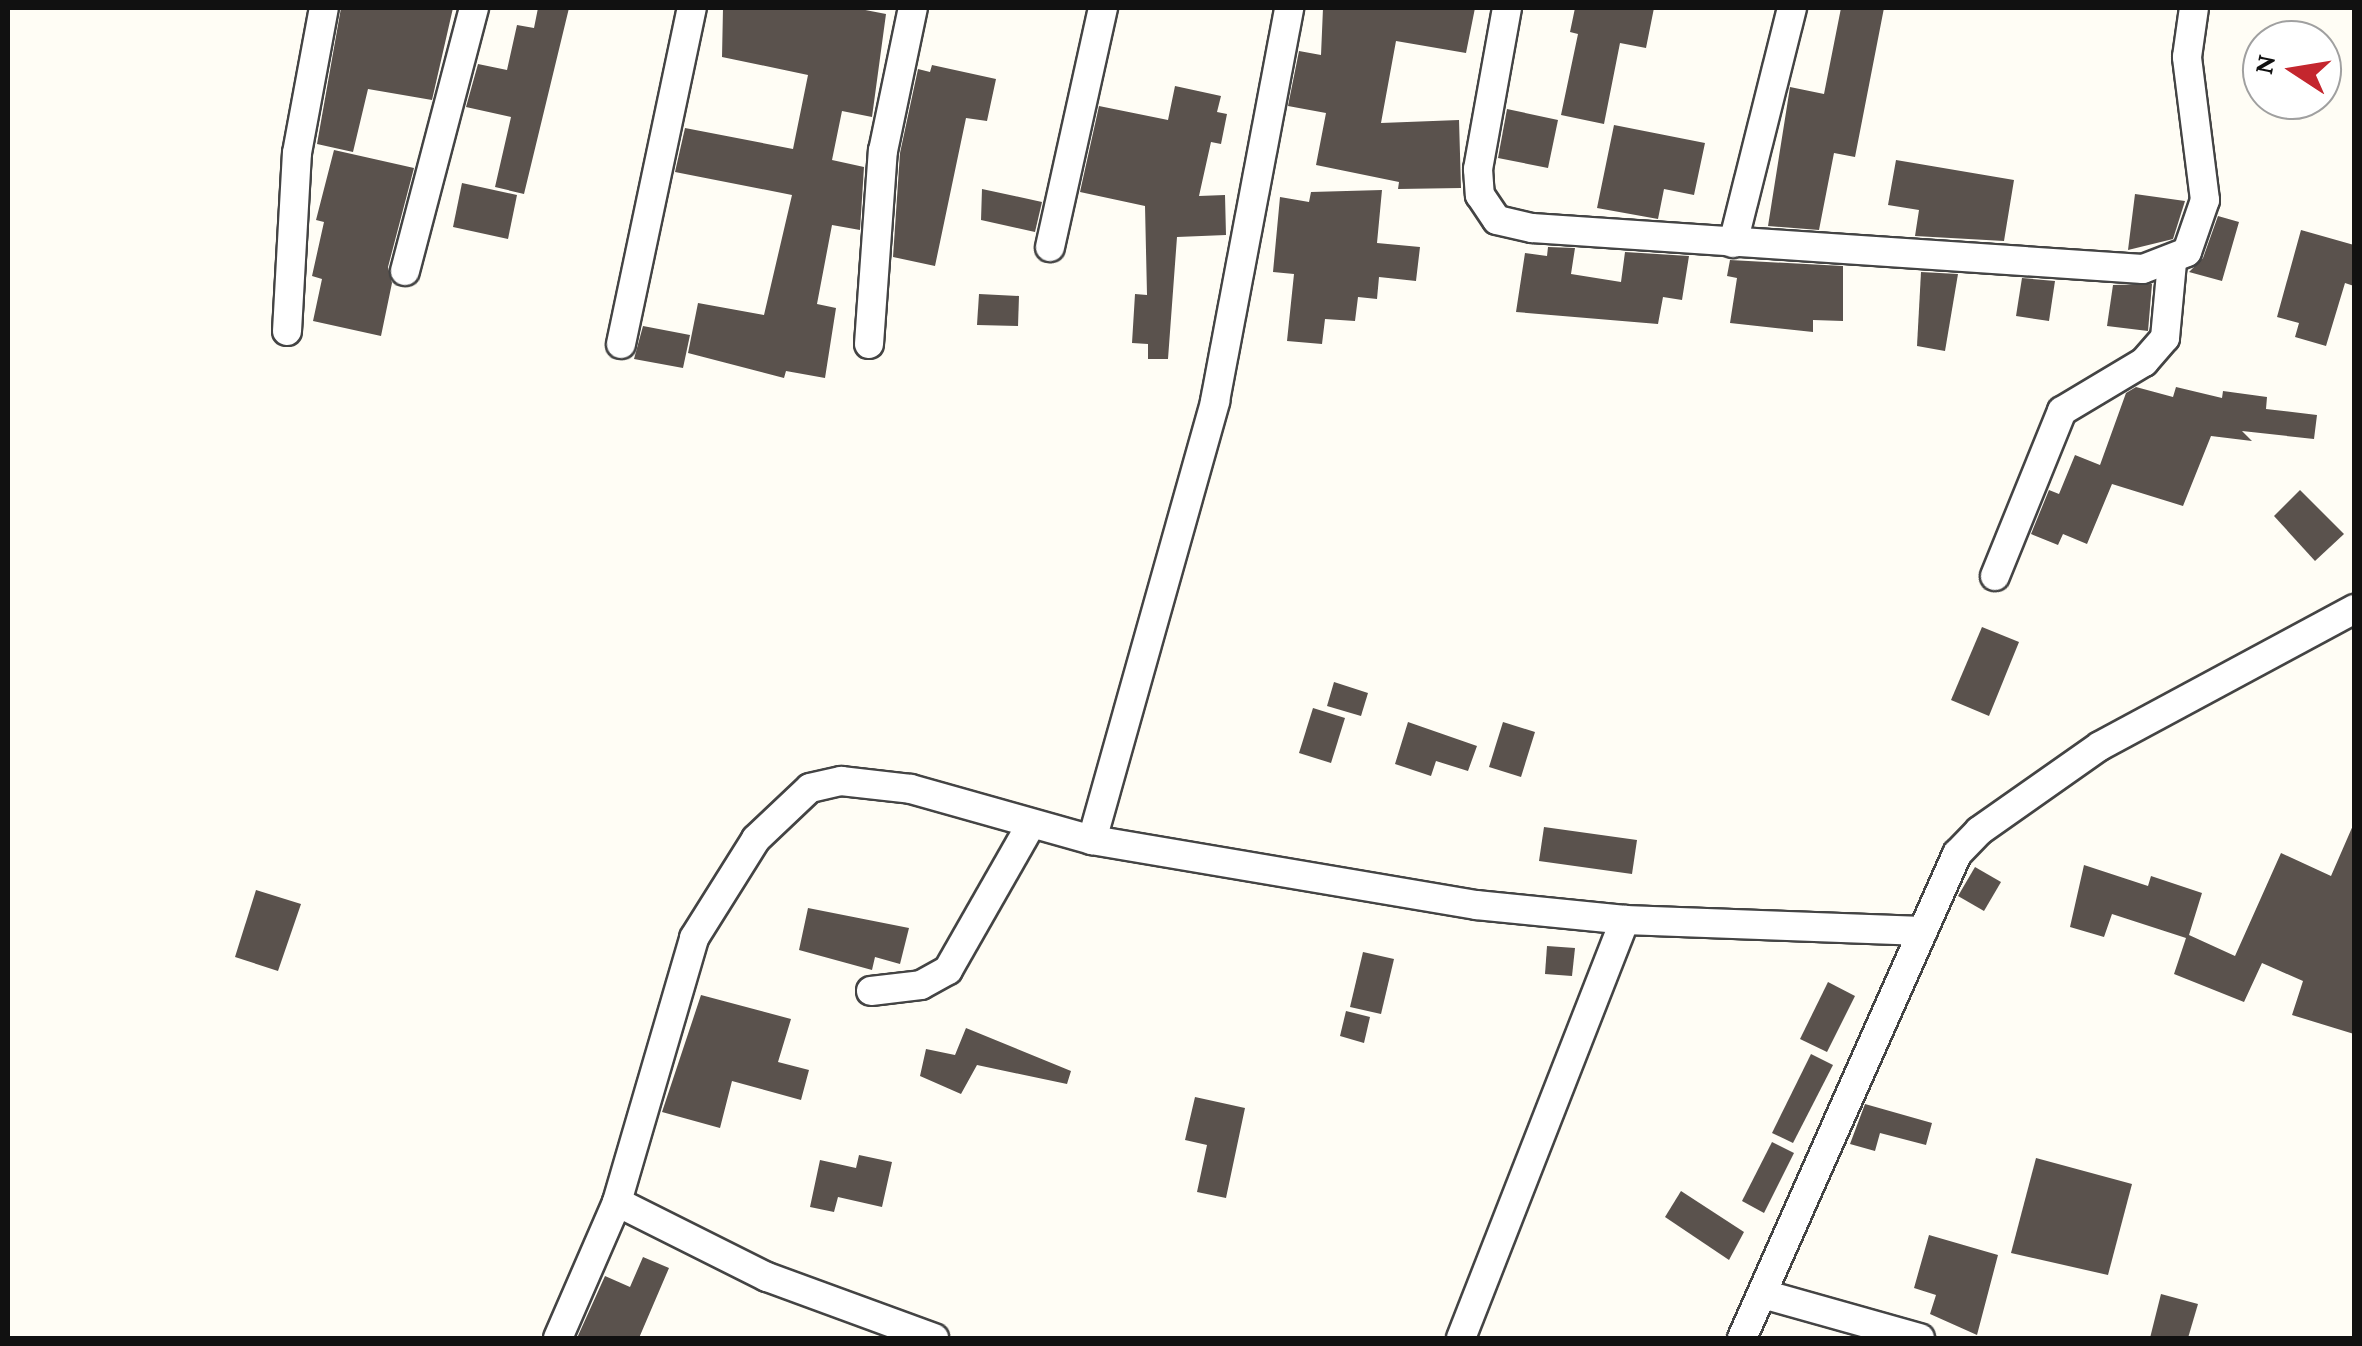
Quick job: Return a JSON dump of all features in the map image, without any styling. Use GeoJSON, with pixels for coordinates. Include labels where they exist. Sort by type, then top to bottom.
{"type":"FeatureCollection","features":[{"type":"Feature","properties":{"kind":"street"},"geometry":{"type":"LineString","coordinates":[[286,331],[297,154],[324,8]]}},
{"type":"Feature","properties":{"kind":"street"},"geometry":{"type":"LineString","coordinates":[[405,272],[474,8]]}},
{"type":"Feature","properties":{"kind":"street"},"geometry":{"type":"LineString","coordinates":[[620,344],[692,8]]}},
{"type":"Feature","properties":{"kind":"street"},"geometry":{"type":"LineString","coordinates":[[869,344],[883,151],[912,8]]}},
{"type":"Feature","properties":{"kind":"street"},"geometry":{"type":"LineString","coordinates":[[1050,247],[1103,8]]}},
{"type":"Feature","properties":{"kind":"street"},"geometry":{"type":"LineString","coordinates":[[1092,840],[1215,400],[1289,8]]}},
{"type":"Feature","properties":{"kind":"street"},"geometry":{"type":"LineString","coordinates":[[1507,8],[1478,169],[1486,211],[1514,226],[2144,269],[2172,263],[2187,252],[2205,200],[2187,57],[2194,8]]}},
{"type":"Feature","properties":{"kind":"street"},"geometry":{"type":"LineString","coordinates":[[1733,243],[1792,8]]}},
{"type":"Feature","properties":{"kind":"street"},"geometry":{"type":"LineString","coordinates":[[1996,576],[2062,412],[2144,362],[2165,338],[2172,263]]}},
{"type":"Feature","properties":{"kind":"street"},"geometry":{"type":"LineString","coordinates":[[1742,1338],[1957,854],[1979,830],[2100,746],[2354,610]]}},
{"type":"Feature","properties":{"kind":"street"},"geometry":{"type":"LineString","coordinates":[[558,1338],[617,1202],[683,962],[756,839],[784,806],[810,788],[874,782],[1092,840],[1378,892],[1625,920],[1923,932]]}},
{"type":"Feature","properties":{"kind":"street"},"geometry":{"type":"LineString","coordinates":[[871,991],[921,986],[948,970],[1030,826]]}},
{"type":"Feature","properties":{"kind":"street"},"geometry":{"type":"LineString","coordinates":[[1461,1338],[1625,920]]}},
{"type":"Feature","properties":{"kind":"street"},"geometry":{"type":"LineString","coordinates":[[617,1202],[767,1277],[934,1338]]}},
{"type":"Feature","properties":{"kind":"street"},"geometry":{"type":"LineString","coordinates":[[1762,1294],[1920,1338]]}},
{"type":"Feature","properties":{"kind":"building"},"geometry":{"type":"Polygon","coordinates":[[[341,8],[453,8],[432,100],[368,89],[353,152],[317,144],[341,8]]]}},
{"type":"Feature","properties":{"kind":"building"},"geometry":{"type":"Polygon","coordinates":[[[538,8],[569,8],[524,194],[495,187],[511,117],[466,107],[478,64],[507,70],[517,25],[534,28],[538,8]]]}},
{"type":"Feature","properties":{"kind":"building"},"geometry":{"type":"Polygon","coordinates":[[[723,8],[855,8],[886,14],[872,117],[842,111],[832,160],[864,167],[860,230],[832,225],[817,304],[836,308],[825,378],[786,371],[784,378],[688,353],[698,303],[764,315],[792,195],[675,172],[685,128],[793,149],[808,75],[722,57],[723,8]]]}},
{"type":"Feature","properties":{"kind":"building"},"geometry":{"type":"Polygon","coordinates":[[[1323,8],[1475,8],[1466,53],[1396,41],[1381,123],[1459,120],[1461,188],[1398,189],[1399,182],[1316,165],[1326,113],[1288,106],[1299,51],[1321,55],[1323,8]]]}},
{"type":"Feature","properties":{"kind":"building"},"geometry":{"type":"Polygon","coordinates":[[[1575,8],[1654,8],[1646,48],[1620,43],[1604,124],[1561,115],[1578,34],[1570,32],[1575,8]]]}},
{"type":"Feature","properties":{"kind":"building"},"geometry":{"type":"Polygon","coordinates":[[[1841,8],[1884,8],[1855,157],[1834,153],[1819,230],[1768,226],[1790,87],[1824,94],[1841,8]]]}},
{"type":"Feature","properties":{"kind":"building"},"geometry":{"type":"Polygon","coordinates":[[[932,65],[996,79],[987,121],[966,118],[935,266],[893,257],[900,153],[918,69],[930,72],[932,65]]]}},
{"type":"Feature","properties":{"kind":"building"},"geometry":{"type":"Polygon","coordinates":[[[1175,86],[1221,96],[1217,112],[1227,114],[1221,144],[1211,142],[1199,196],[1225,195],[1226,235],[1177,237],[1168,359],[1148,359],[1148,344],[1132,343],[1135,294],[1147,295],[1145,206],[1080,192],[1099,106],[1168,120],[1175,86]]]}},
{"type":"Feature","properties":{"kind":"building"},"geometry":{"type":"Polygon","coordinates":[[[1507,109],[1558,120],[1548,168],[1498,158],[1507,109]]]}},
{"type":"Feature","properties":{"kind":"building"},"geometry":{"type":"Polygon","coordinates":[[[1614,125],[1705,143],[1694,195],[1664,189],[1658,219],[1597,208],[1614,125]]]}},
{"type":"Feature","properties":{"kind":"building"},"geometry":{"type":"Polygon","coordinates":[[[334,150],[414,168],[388,267],[392,283],[381,336],[313,321],[322,279],[312,276],[324,222],[316,220],[334,150]]]}},
{"type":"Feature","properties":{"kind":"building"},"geometry":{"type":"Polygon","coordinates":[[[1896,160],[2014,180],[2004,241],[1915,236],[1919,210],[1888,205],[1896,160]]]}},
{"type":"Feature","properties":{"kind":"building"},"geometry":{"type":"Polygon","coordinates":[[[462,183],[517,195],[508,239],[453,227],[462,183]]]}},
{"type":"Feature","properties":{"kind":"building"},"geometry":{"type":"Polygon","coordinates":[[[982,189],[1042,202],[1035,232],[981,220],[982,189]]]}},
{"type":"Feature","properties":{"kind":"building"},"geometry":{"type":"Polygon","coordinates":[[[1382,190],[1377,243],[1420,247],[1416,281],[1379,277],[1377,299],[1358,297],[1355,321],[1325,319],[1322,344],[1287,341],[1294,274],[1273,272],[1280,197],[1309,202],[1311,192],[1382,190]]]}},
{"type":"Feature","properties":{"kind":"building"},"geometry":{"type":"Polygon","coordinates":[[[2135,194],[2185,201],[2173,239],[2128,250],[2135,194]]]}},
{"type":"Feature","properties":{"kind":"building"},"geometry":{"type":"Polygon","coordinates":[[[2218,216],[2239,222],[2222,281],[2189,272],[2203,258],[2218,216]]]}},
{"type":"Feature","properties":{"kind":"building"},"geometry":{"type":"Polygon","coordinates":[[[2301,230],[2354,245],[2354,286],[2345,283],[2326,346],[2295,337],[2299,323],[2277,317],[2301,230]]]}},
{"type":"Feature","properties":{"kind":"building"},"geometry":{"type":"Polygon","coordinates":[[[1548,247],[1575,248],[1571,274],[1621,282],[1625,252],[1689,256],[1682,300],[1663,297],[1658,324],[1516,312],[1525,253],[1547,256],[1548,247]]]}},
{"type":"Feature","properties":{"kind":"building"},"geometry":{"type":"Polygon","coordinates":[[[1730,260],[1843,266],[1843,321],[1813,320],[1813,332],[1730,323],[1737,278],[1727,276],[1730,260]]]}},
{"type":"Feature","properties":{"kind":"building"},"geometry":{"type":"Polygon","coordinates":[[[1921,272],[1958,274],[1945,351],[1917,346],[1921,272]]]}},
{"type":"Feature","properties":{"kind":"building"},"geometry":{"type":"Polygon","coordinates":[[[2022,278],[2055,281],[2049,321],[2016,316],[2022,278]]]}},
{"type":"Feature","properties":{"kind":"building"},"geometry":{"type":"Polygon","coordinates":[[[2152,284],[2148,331],[2107,326],[2113,285],[2152,284]]]}},
{"type":"Feature","properties":{"kind":"building"},"geometry":{"type":"Polygon","coordinates":[[[979,294],[1019,296],[1018,326],[977,325],[979,294]]]}},
{"type":"Feature","properties":{"kind":"building"},"geometry":{"type":"Polygon","coordinates":[[[643,326],[690,335],[683,368],[634,359],[643,326]]]}},
{"type":"Feature","properties":{"kind":"building"},"geometry":{"type":"Polygon","coordinates":[[[2136,387],[2173,397],[2176,387],[2222,398],[2223,391],[2267,397],[2266,409],[2317,415],[2314,439],[2242,431],[2252,441],[2211,436],[2183,506],[2112,484],[2087,544],[2063,534],[2058,545],[2031,534],[2049,490],[2059,494],[2075,455],[2100,465],[2126,393],[2136,387]]]}},
{"type":"Feature","properties":{"kind":"building"},"geometry":{"type":"Polygon","coordinates":[[[2300,490],[2344,534],[2315,561],[2274,516],[2300,490]]]}},
{"type":"Feature","properties":{"kind":"building"},"geometry":{"type":"Polygon","coordinates":[[[1982,627],[2019,642],[1989,716],[1951,700],[1982,627]]]}},
{"type":"Feature","properties":{"kind":"building"},"geometry":{"type":"Polygon","coordinates":[[[1334,682],[1368,693],[1361,716],[1327,706],[1334,682]]]}},
{"type":"Feature","properties":{"kind":"building"},"geometry":{"type":"Polygon","coordinates":[[[1313,708],[1345,718],[1331,763],[1299,753],[1313,708]]]}},
{"type":"Feature","properties":{"kind":"building"},"geometry":{"type":"Polygon","coordinates":[[[1408,722],[1477,746],[1468,771],[1436,761],[1431,776],[1395,764],[1408,722]]]}},
{"type":"Feature","properties":{"kind":"building"},"geometry":{"type":"Polygon","coordinates":[[[1503,722],[1535,732],[1521,777],[1489,767],[1503,722]]]}},
{"type":"Feature","properties":{"kind":"building"},"geometry":{"type":"Polygon","coordinates":[[[2354,823],[2354,1034],[2292,1015],[2303,981],[2262,963],[2244,1002],[2174,974],[2186,938],[2112,914],[2104,937],[2070,927],[2084,865],[2148,886],[2151,876],[2202,893],[2189,935],[2235,956],[2281,853],[2331,876],[2354,823]]]}},
{"type":"Feature","properties":{"kind":"building"},"geometry":{"type":"Polygon","coordinates":[[[1544,827],[1637,840],[1632,874],[1539,861],[1544,827]]]}},
{"type":"Feature","properties":{"kind":"building"},"geometry":{"type":"Polygon","coordinates":[[[1975,867],[2001,882],[1984,911],[1958,896],[1975,867]]]}},
{"type":"Feature","properties":{"kind":"building"},"geometry":{"type":"Polygon","coordinates":[[[256,890],[301,904],[278,971],[235,957],[256,890]]]}},
{"type":"Feature","properties":{"kind":"building"},"geometry":{"type":"Polygon","coordinates":[[[808,908],[909,928],[900,964],[875,957],[872,970],[799,950],[808,908]]]}},
{"type":"Feature","properties":{"kind":"building"},"geometry":{"type":"Polygon","coordinates":[[[1547,946],[1575,948],[1572,976],[1545,974],[1547,946]]]}},
{"type":"Feature","properties":{"kind":"building"},"geometry":{"type":"Polygon","coordinates":[[[1363,952],[1394,959],[1381,1014],[1350,1007],[1363,952]]]}},
{"type":"Feature","properties":{"kind":"building"},"geometry":{"type":"Polygon","coordinates":[[[1828,982],[1855,996],[1827,1052],[1800,1039],[1828,982]]]}},
{"type":"Feature","properties":{"kind":"building"},"geometry":{"type":"Polygon","coordinates":[[[701,995],[791,1019],[778,1062],[809,1070],[801,1100],[732,1081],[720,1128],[662,1112],[701,995]]]}},
{"type":"Feature","properties":{"kind":"building"},"geometry":{"type":"Polygon","coordinates":[[[1346,1011],[1370,1017],[1364,1043],[1340,1036],[1346,1011]]]}},
{"type":"Feature","properties":{"kind":"building"},"geometry":{"type":"Polygon","coordinates":[[[966,1028],[1071,1071],[1067,1084],[977,1065],[961,1094],[920,1076],[926,1049],[955,1055],[966,1028]]]}},
{"type":"Feature","properties":{"kind":"building"},"geometry":{"type":"Polygon","coordinates":[[[1811,1054],[1833,1065],[1793,1143],[1772,1133],[1811,1054]]]}},
{"type":"Feature","properties":{"kind":"building"},"geometry":{"type":"Polygon","coordinates":[[[1195,1097],[1245,1108],[1226,1198],[1197,1192],[1207,1145],[1185,1140],[1195,1097]]]}},
{"type":"Feature","properties":{"kind":"building"},"geometry":{"type":"Polygon","coordinates":[[[1865,1104],[1932,1123],[1926,1145],[1880,1133],[1875,1151],[1850,1144],[1865,1104]]]}},
{"type":"Feature","properties":{"kind":"building"},"geometry":{"type":"Polygon","coordinates":[[[1772,1142],[1794,1153],[1764,1213],[1742,1201],[1772,1142]]]}},
{"type":"Feature","properties":{"kind":"building"},"geometry":{"type":"Polygon","coordinates":[[[859,1155],[892,1162],[882,1207],[838,1197],[834,1212],[810,1207],[820,1160],[856,1168],[859,1155]]]}},
{"type":"Feature","properties":{"kind":"building"},"geometry":{"type":"Polygon","coordinates":[[[2036,1158],[2132,1184],[2108,1275],[2011,1253],[2036,1158]]]}},
{"type":"Feature","properties":{"kind":"building"},"geometry":{"type":"Polygon","coordinates":[[[1681,1191],[1744,1232],[1729,1260],[1665,1217],[1681,1191]]]}},
{"type":"Feature","properties":{"kind":"building"},"geometry":{"type":"Polygon","coordinates":[[[1929,1235],[1998,1255],[1977,1335],[1930,1314],[1936,1295],[1914,1288],[1929,1235]]]}},
{"type":"Feature","properties":{"kind":"building"},"geometry":{"type":"Polygon","coordinates":[[[643,1257],[669,1268],[639,1338],[577,1338],[605,1276],[630,1287],[643,1257]]]}},
{"type":"Feature","properties":{"kind":"building"},"geometry":{"type":"Polygon","coordinates":[[[2161,1294],[2198,1304],[2188,1338],[2150,1338],[2161,1294]]]}}]}
